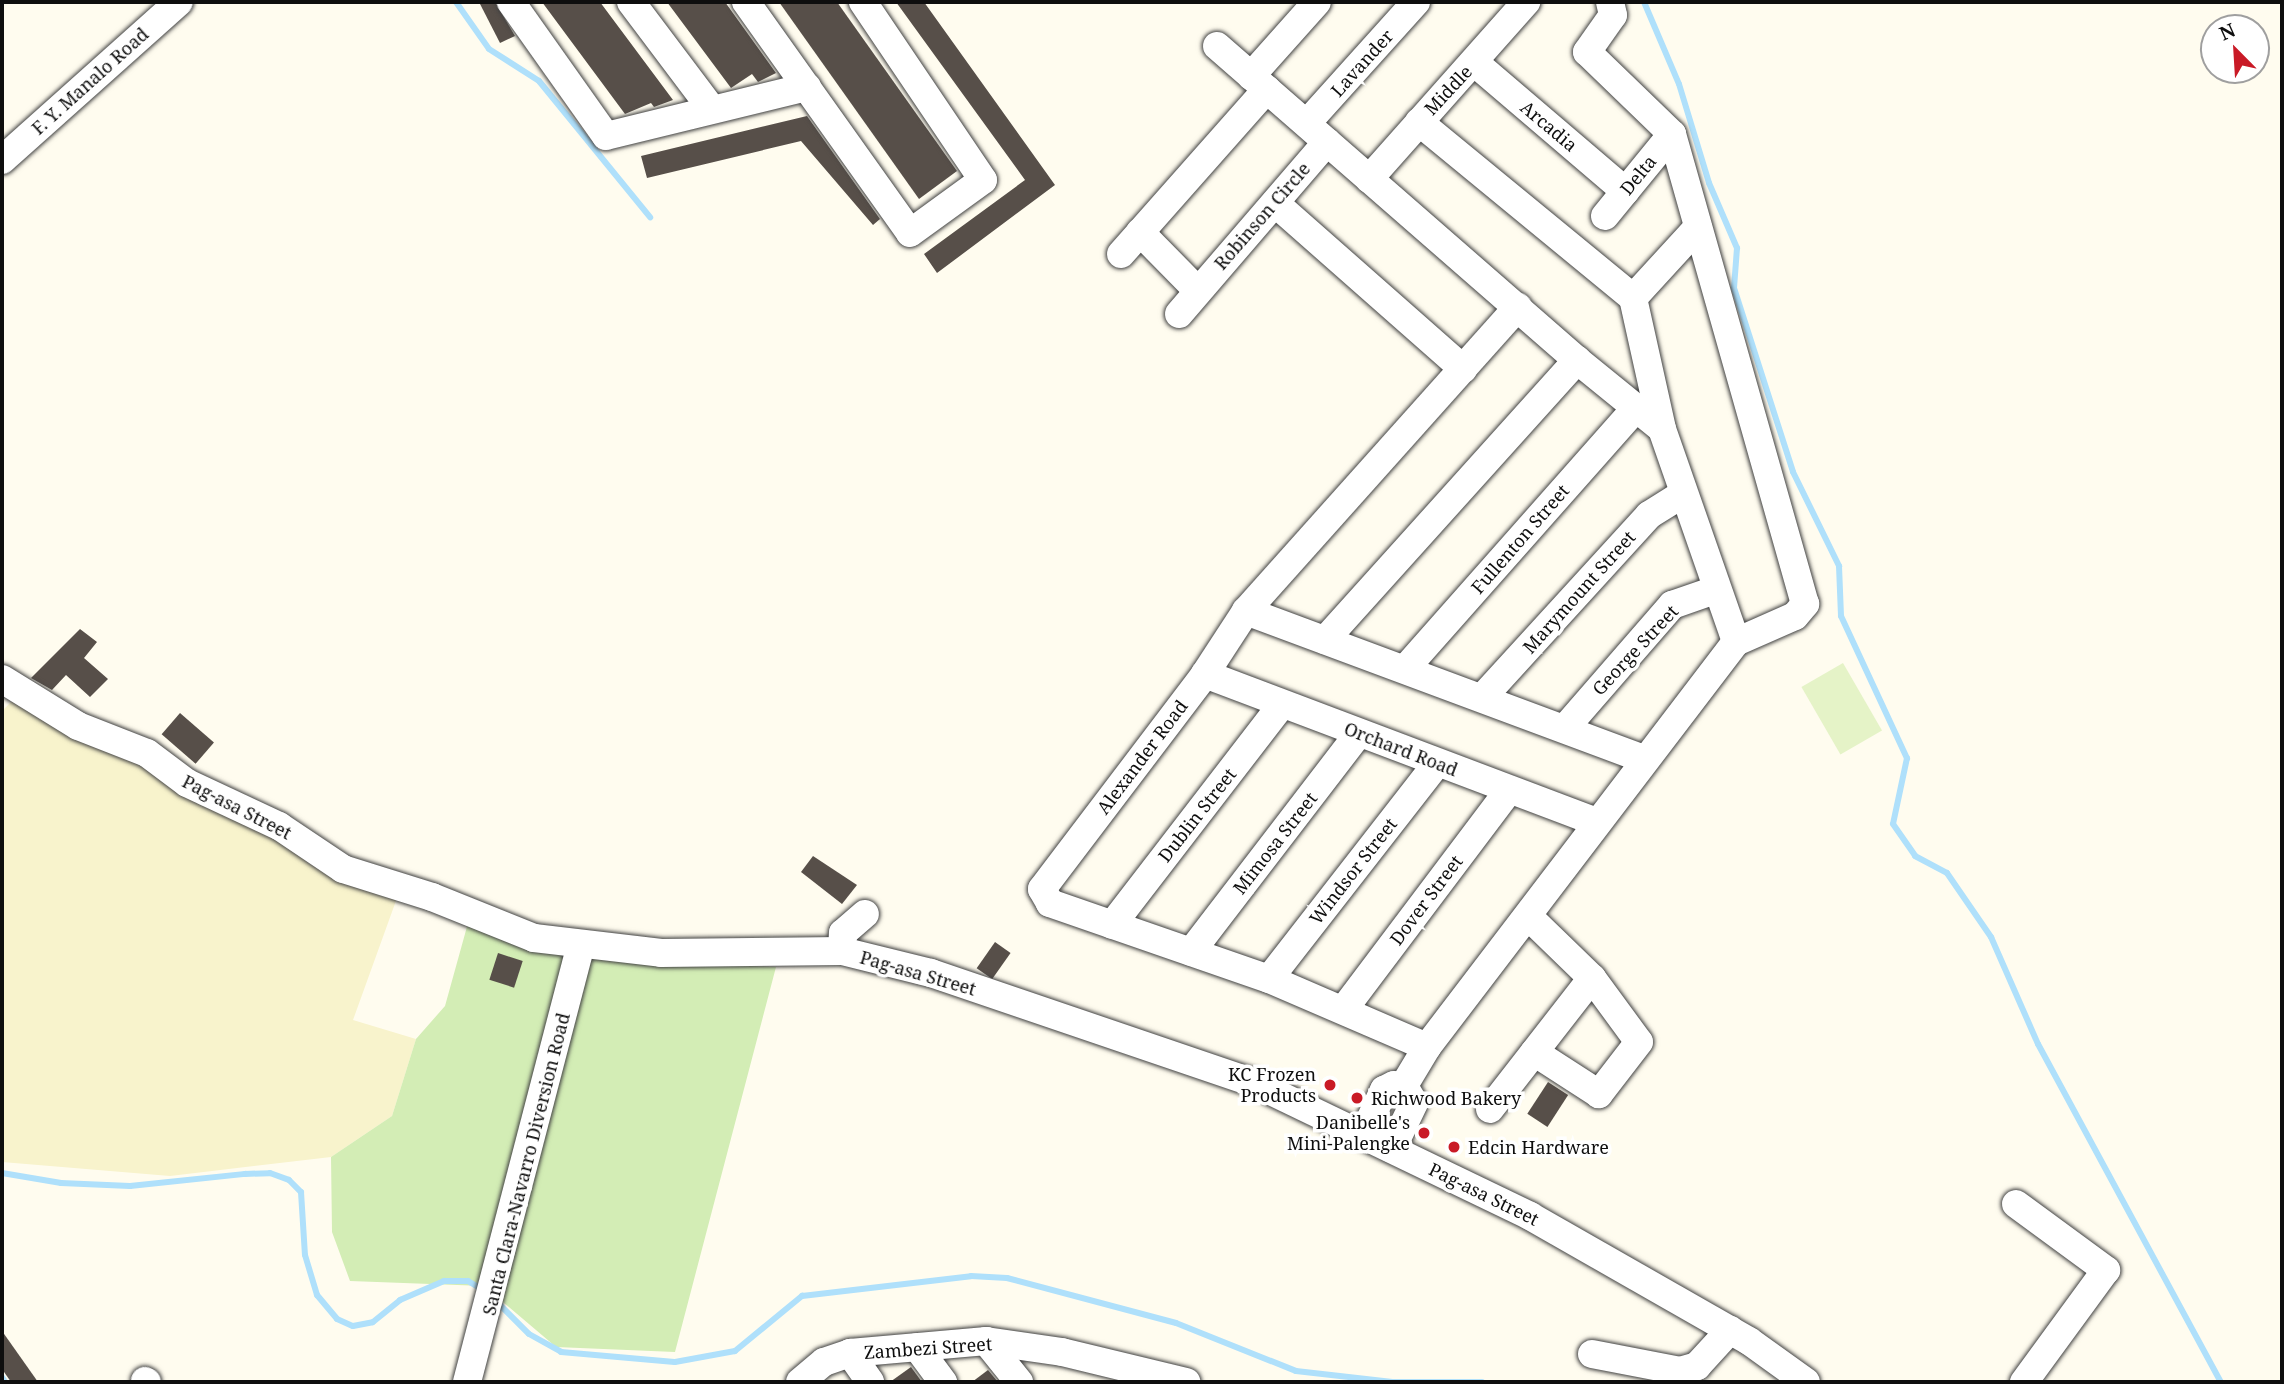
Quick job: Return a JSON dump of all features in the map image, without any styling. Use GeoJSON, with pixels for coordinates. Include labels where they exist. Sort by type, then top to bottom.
{"type":"FeatureCollection","features":[{"type":"Feature","properties":{"kind":"street","name":"F. Y. Manalo Road"},"geometry":{"type":"LineString","coordinates":[[2,160],[178,2]]}},
{"type":"Feature","properties":{"kind":"street"},"geometry":{"type":"LineString","coordinates":[[511,2],[606,136],[711,108],[807,88]]}},
{"type":"Feature","properties":{"kind":"street"},"geometry":{"type":"LineString","coordinates":[[631,2],[711,108]]}},
{"type":"Feature","properties":{"kind":"street"},"geometry":{"type":"LineString","coordinates":[[746,2],[910,233],[983,180],[863,2]]}},
{"type":"Feature","properties":{"kind":"street"},"geometry":{"type":"LineString","coordinates":[[1121,254],[1259,83],[1317,2]]}},
{"type":"Feature","properties":{"kind":"street","name":"Lavander"},"geometry":{"type":"LineString","coordinates":[[1317,133],[1416,2]]}},
{"type":"Feature","properties":{"kind":"street","name":"Middle"},"geometry":{"type":"LineString","coordinates":[[1369,179],[1526,2]]}},
{"type":"Feature","properties":{"kind":"street"},"geometry":{"type":"LineString","coordinates":[[1403,1087],[1427,1047],[1529,917],[1644,759],[1736,642],[1795,616],[1805,604],[1672,134],[1590,57],[1589,47],[1613,15],[1610,2]]}},
{"type":"Feature","properties":{"kind":"street"},"geometry":{"type":"LineString","coordinates":[[1217,46],[1635,410],[1662,429]]}},
{"type":"Feature","properties":{"kind":"street","name":"Arcadia"},"geometry":{"type":"LineString","coordinates":[[1474,62],[1625,191]]}},
{"type":"Feature","properties":{"kind":"street"},"geometry":{"type":"LineString","coordinates":[[1419,122],[1633,298],[1662,429],[1715,590],[1736,642]]}},
{"type":"Feature","properties":{"kind":"street","name":"Robinson Circle"},"geometry":{"type":"LineString","coordinates":[[1179,314],[1275,202],[1317,133]]}},
{"type":"Feature","properties":{"kind":"street","name":"Delta"},"geometry":{"type":"LineString","coordinates":[[1605,216],[1672,134]]}},
{"type":"Feature","properties":{"kind":"street"},"geometry":{"type":"LineString","coordinates":[[1275,202],[1463,369]]}},
{"type":"Feature","properties":{"kind":"street"},"geometry":{"type":"LineString","coordinates":[[1633,298],[1698,227]]}},
{"type":"Feature","properties":{"kind":"street"},"geometry":{"type":"LineString","coordinates":[[1140,232],[1197,290]]}},
{"type":"Feature","properties":{"kind":"street","name":"Alexander Road"},"geometry":{"type":"LineString","coordinates":[[1427,1047],[1269,979],[1050,903],[1042,893],[1043,886],[1205,674],[1246,611],[1518,307]]}},
{"type":"Feature","properties":{"kind":"street"},"geometry":{"type":"LineString","coordinates":[[1325,640],[1577,360]]}},
{"type":"Feature","properties":{"kind":"street","name":"Fullenton Street"},"geometry":{"type":"LineString","coordinates":[[1405,669],[1635,410]]}},
{"type":"Feature","properties":{"kind":"street","name":"Marymount Street"},"geometry":{"type":"LineString","coordinates":[[1482,698],[1649,515],[1682,494]]}},
{"type":"Feature","properties":{"kind":"street","name":"George Street"},"geometry":{"type":"LineString","coordinates":[[1566,727],[1672,605],[1715,590]]}},
{"type":"Feature","properties":{"kind":"street"},"geometry":{"type":"LineString","coordinates":[[1246,611],[1566,727],[1644,759]]}},
{"type":"Feature","properties":{"kind":"street","name":"Orchard Road"},"geometry":{"type":"LineString","coordinates":[[1205,674],[1508,791],[1597,822]]}},
{"type":"Feature","properties":{"kind":"street","name":"Pag-asa Street"},"geometry":{"type":"LineString","coordinates":[[2,679],[78,726],[147,753],[187,783],[279,826],[343,869],[432,897],[534,938],[661,953],[842,951],[931,974],[1252,1083],[1530,1216],[1730,1330],[1807,1382]]}},
{"type":"Feature","properties":{"kind":"street","name":"Dublin Street"},"geometry":{"type":"LineString","coordinates":[[1112,925],[1282,704]]}},
{"type":"Feature","properties":{"kind":"street","name":"Mimosa Street"},"geometry":{"type":"LineString","coordinates":[[1191,952],[1359,733]]}},
{"type":"Feature","properties":{"kind":"street","name":"Windsor Street"},"geometry":{"type":"LineString","coordinates":[[1269,979],[1437,763]]}},
{"type":"Feature","properties":{"kind":"street","name":"Dover Street"},"geometry":{"type":"LineString","coordinates":[[1344,1009],[1508,791]]}},
{"type":"Feature","properties":{"kind":"street"},"geometry":{"type":"LineString","coordinates":[[842,951],[842,933],[865,914]]}},
{"type":"Feature","properties":{"kind":"street"},"geometry":{"type":"LineString","coordinates":[[1529,917],[1592,978],[1639,1042],[1604,1090],[1593,1093],[1534,1052]]}},
{"type":"Feature","properties":{"kind":"street","name":"Santa Clara-Navarro Diversion Road"},"geometry":{"type":"LineString","coordinates":[[467,1382],[479,1349],[581,945]]}},
{"type":"Feature","properties":{"kind":"street"},"geometry":{"type":"LineString","coordinates":[[1490,1108],[1592,978]]}},
{"type":"Feature","properties":{"kind":"street"},"geometry":{"type":"LineString","coordinates":[[1363,1136],[1384,1090],[1403,1087]]}},
{"type":"Feature","properties":{"kind":"street"},"geometry":{"type":"LineString","coordinates":[[1392,1149],[1414,1103],[1403,1087]]}},
{"type":"Feature","properties":{"kind":"street"},"geometry":{"type":"LineString","coordinates":[[2016,1204],[2106,1270],[2024,1382]]}},
{"type":"Feature","properties":{"kind":"street"},"geometry":{"type":"LineString","coordinates":[[1592,1354],[1680,1371],[1697,1366],[1730,1330]]}},
{"type":"Feature","properties":{"kind":"street"},"geometry":{"type":"LineString","coordinates":[[986,1340],[1019,1382]]}},
{"type":"Feature","properties":{"kind":"street","name":"Zambezi Street"},"geometry":{"type":"LineString","coordinates":[[800,1382],[824,1362],[850,1353],[986,1340],[1062,1352],[1096,1372],[1186,1382]]}},
{"type":"Feature","properties":{"kind":"street"},"geometry":{"type":"LineString","coordinates":[[917,1347],[943,1382]]}},
{"type":"Feature","properties":{"kind":"street"},"geometry":{"type":"LineString","coordinates":[[850,1353],[870,1382]]}},
{"type":"Feature","properties":{"kind":"shaded area"},"geometry":{"type":"Polygon","coordinates":[[[14,699],[276,830],[309,864],[397,898],[353,1020],[416,1039],[392,1116],[331,1157],[170,1176],[2,1162],[2,711],[14,699]]]}},
{"type":"Feature","properties":{"kind":"green space"},"geometry":{"type":"Polygon","coordinates":[[[1843,663],[1882,731],[1840,755],[1801,687],[1843,663]]]}},
{"type":"Feature","properties":{"kind":"green space"},"geometry":{"type":"Polygon","coordinates":[[[468,923],[646,961],[776,967],[675,1352],[556,1347],[484,1286],[350,1281],[332,1232],[331,1157],[392,1116],[416,1039],[445,1006],[468,923]]]}},
{"type":"Feature","properties":{"kind":"building"},"geometry":{"type":"Polygon","coordinates":[[[479,2],[495,2],[515,36],[500,43],[479,2]]]}},
{"type":"Feature","properties":{"kind":"building"},"geometry":{"type":"Polygon","coordinates":[[[542,2],[600,2],[673,100],[654,107],[651,103],[625,114],[542,2]]]}},
{"type":"Feature","properties":{"kind":"building"},"geometry":{"type":"Polygon","coordinates":[[[667,2],[725,2],[776,73],[758,82],[752,74],[731,88],[667,2]]]}},
{"type":"Feature","properties":{"kind":"building"},"geometry":{"type":"Polygon","coordinates":[[[779,2],[837,2],[957,171],[919,199],[779,2]]]}},
{"type":"Feature","properties":{"kind":"building"},"geometry":{"type":"Polygon","coordinates":[[[896,2],[924,2],[1055,185],[937,273],[924,254],[1025,180],[896,2]]]}},
{"type":"Feature","properties":{"kind":"building"},"geometry":{"type":"Polygon","coordinates":[[[807,116],[880,219],[873,225],[801,141],[647,178],[641,156],[807,116]]]}},
{"type":"Feature","properties":{"kind":"building"},"geometry":{"type":"Polygon","coordinates":[[[80,629],[97,642],[84,658],[108,679],[90,697],[66,675],[52,690],[31,678],[80,629]]]}},
{"type":"Feature","properties":{"kind":"building"},"geometry":{"type":"Polygon","coordinates":[[[180,713],[214,743],[196,764],[162,734],[180,713]]]}},
{"type":"Feature","properties":{"kind":"building"},"geometry":{"type":"Polygon","coordinates":[[[813,856],[857,885],[842,904],[801,872],[813,856]]]}},
{"type":"Feature","properties":{"kind":"building"},"geometry":{"type":"Polygon","coordinates":[[[995,942],[1011,953],[992,979],[977,968],[995,942]]]}},
{"type":"Feature","properties":{"kind":"building"},"geometry":{"type":"Polygon","coordinates":[[[498,953],[523,961],[514,988],[489,980],[498,953]]]}},
{"type":"Feature","properties":{"kind":"building"},"geometry":{"type":"Polygon","coordinates":[[[1548,1082],[1568,1095],[1547,1127],[1527,1114],[1548,1082]]]}},
{"type":"Feature","properties":{"kind":"building"},"geometry":{"type":"Polygon","coordinates":[[[2,1331],[38,1382],[11,1382],[2,1369],[2,1331]]]}},
{"type":"Feature","properties":{"kind":"building"},"geometry":{"type":"Polygon","coordinates":[[[911,1367],[922,1382],[890,1382],[911,1367]]]}},
{"type":"Feature","properties":{"kind":"building"},"geometry":{"type":"Polygon","coordinates":[[[988,1370],[998,1382],[972,1382],[988,1370]]]}},
{"type":"Feature","properties":{"kind":"waterway"},"geometry":{"type":"LineString","coordinates":[[456,2],[489,49],[539,81],[650,217]]}},
{"type":"Feature","properties":{"kind":"waterway"},"geometry":{"type":"LineString","coordinates":[[1644,2],[1679,84],[1709,183],[1737,248],[1734,288],[1793,472],[1839,566],[1841,616],[1907,758],[1893,824],[1915,856],[1947,873],[1991,937],[2038,1044],[2221,1382]]}},
{"type":"Feature","properties":{"kind":"waterway"},"geometry":{"type":"LineString","coordinates":[[2,1173],[61,1183],[130,1186],[270,1173],[289,1180],[301,1192],[305,1255],[317,1295],[337,1319],[353,1326],[373,1322],[400,1300],[444,1281],[468,1281],[483,1290]]}},
{"type":"Feature","properties":{"kind":"waterway"},"geometry":{"type":"LineString","coordinates":[[497,1302],[529,1334],[561,1352],[675,1362],[735,1351],[802,1296],[971,1276],[1007,1278],[1176,1323],[1296,1371],[1392,1382],[1482,1382]]}},
{"type":"Feature","properties":{"kind":"waterway"},"geometry":{"type":"LineString","coordinates":[[2,1377],[5,1382]]}},
{"type":"Feature","properties":{"kind":"place","name":"KC Frozen Products"},"geometry":{"type":"Point","coordinates":[1330,1085]}},
{"type":"Feature","properties":{"kind":"place","name":"Richwood Bakery"},"geometry":{"type":"Point","coordinates":[1357,1098]}},
{"type":"Feature","properties":{"kind":"place","name":"Danibelle's Mini-Palengke"},"geometry":{"type":"Point","coordinates":[1424,1133]}},
{"type":"Feature","properties":{"kind":"place","name":"Edcin Hardware"},"geometry":{"type":"Point","coordinates":[1454,1147]}}]}
